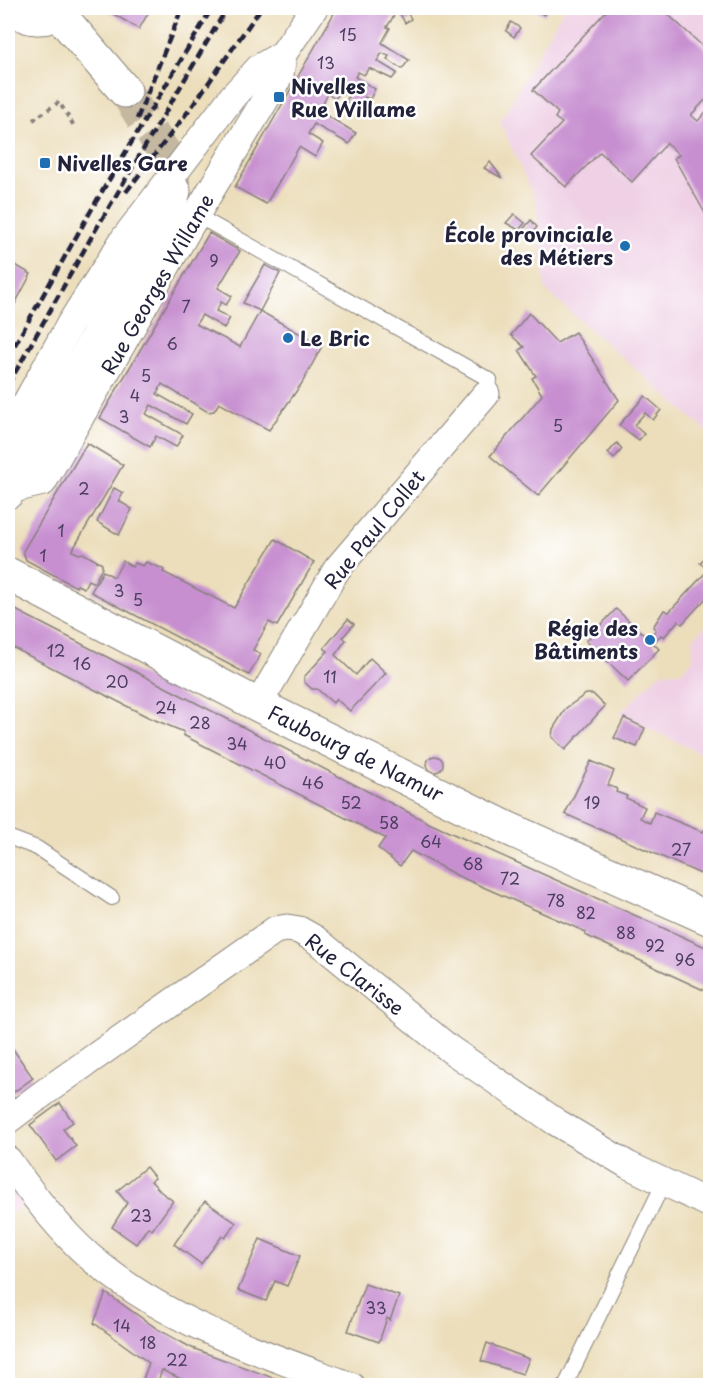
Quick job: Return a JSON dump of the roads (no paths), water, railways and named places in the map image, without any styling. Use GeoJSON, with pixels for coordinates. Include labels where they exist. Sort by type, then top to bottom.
{"type":"FeatureCollection","features":[{"type":"Feature","properties":{"kind":"street"},"geometry":{"type":"LineString","coordinates":[[14,8],[32,18],[46,18],[61,10],[125,91]]}},
{"type":"Feature","properties":{"kind":"street","name":"Rue Georges Willame"},"geometry":{"type":"LineString","coordinates":[[8,445],[17,419],[97,279],[123,239],[233,96],[259,68],[283,54],[314,8]]}},
{"type":"Feature","properties":{"kind":"street","name":"Rue Georges Willame"},"geometry":{"type":"LineString","coordinates":[[8,486],[43,482],[196,215],[280,75],[283,54]]}},
{"type":"Feature","properties":{"kind":"street"},"geometry":{"type":"LineString","coordinates":[[198,143],[232,155]]}},
{"type":"Feature","properties":{"kind":"street","name":"Rue Georges Willame"},"geometry":{"type":"LineString","coordinates":[[8,486],[143,257],[169,209],[174,191]]}},
{"type":"Feature","properties":{"kind":"street","name":"Rue Paul Collet"},"geometry":{"type":"LineString","coordinates":[[258,705],[337,569],[486,394]]}},
{"type":"Feature","properties":{"kind":"street","name":"Faubourg de Namur"},"geometry":{"type":"LineString","coordinates":[[8,574],[258,705],[507,828],[711,920]]}},
{"type":"Feature","properties":{"kind":"street","name":"Rue Clarisse"},"geometry":{"type":"LineString","coordinates":[[8,1120],[229,961],[275,930],[287,928],[300,930],[315,939],[451,1050],[546,1115],[628,1164],[711,1204]]}},
{"type":"Feature","properties":{"kind":"street"},"geometry":{"type":"LineString","coordinates":[[8,1160],[32,1195],[77,1245],[100,1266],[141,1295],[196,1326],[351,1386]]}},
{"type":"Feature","properties":{"kind":"lane"},"geometry":{"type":"LineString","coordinates":[[196,215],[490,380],[486,394]]}},
{"type":"Feature","properties":{"kind":"lane"},"geometry":{"type":"LineString","coordinates":[[8,837],[37,848],[112,898]]}},
{"type":"Feature","properties":{"kind":"lane"},"geometry":{"type":"LineString","coordinates":[[566,1386],[664,1182]]}},
{"type":"Feature","properties":{"kind":"tunnel"},"geometry":{"type":"LineString","coordinates":[[125,91],[168,158],[173,172],[174,191]]}},
{"type":"Feature","properties":{"kind":"railway"},"geometry":{"type":"LineString","coordinates":[[137,119],[182,8]]}},
{"type":"Feature","properties":{"kind":"railway"},"geometry":{"type":"LineString","coordinates":[[8,357],[97,200],[212,8]]}},
{"type":"Feature","properties":{"kind":"railway"},"geometry":{"type":"LineString","coordinates":[[8,385],[92,236],[227,8]]}},
{"type":"Feature","properties":{"kind":"railway"},"geometry":{"type":"LineString","coordinates":[[126,192],[193,105],[261,8]]}},
{"type":"Feature","properties":{"kind":"place","name":"Nivelles Rue Willame"},"geometry":{"type":"Point","coordinates":[279,97]}},
{"type":"Feature","properties":{"kind":"place","name":"Nivelles Gare"},"geometry":{"type":"Point","coordinates":[45,163]}},
{"type":"Feature","properties":{"kind":"place","name":"École provinciale des Métiers"},"geometry":{"type":"Point","coordinates":[625,246]}},
{"type":"Feature","properties":{"kind":"place","name":"Le Bric"},"geometry":{"type":"Point","coordinates":[288,338]}},
{"type":"Feature","properties":{"kind":"place","name":"Régie des Bâtiments"},"geometry":{"type":"Point","coordinates":[650,640]}}]}
